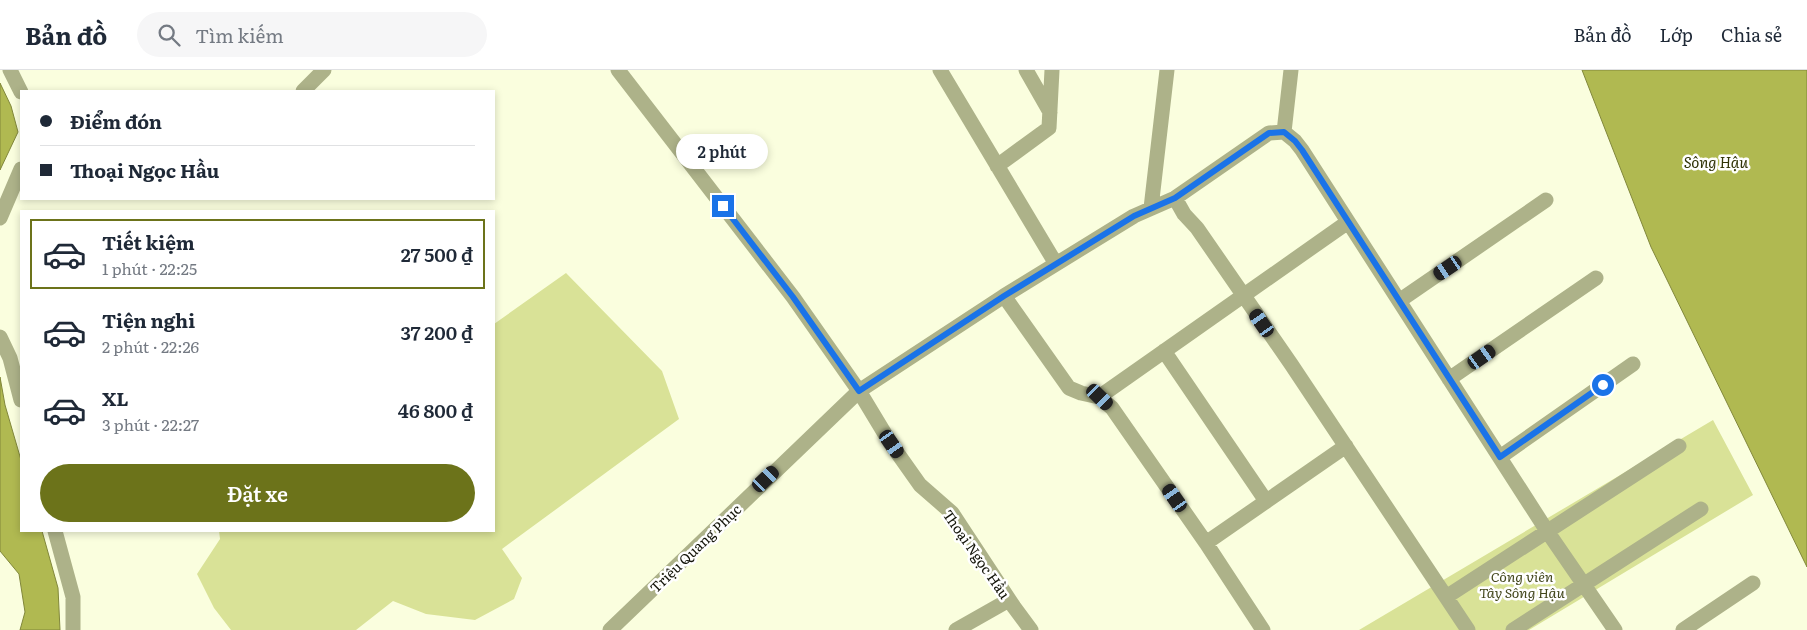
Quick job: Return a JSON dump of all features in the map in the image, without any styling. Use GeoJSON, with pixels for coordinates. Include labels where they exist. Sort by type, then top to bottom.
{"type":"FeatureCollection","features":[{"type":"Feature","properties":{"kind":"street"},"geometry":{"type":"LineString","coordinates":[[10,70],[20,90]]}},
{"type":"Feature","properties":{"kind":"street"},"geometry":{"type":"LineString","coordinates":[[305,90],[324,70]]}},
{"type":"Feature","properties":{"kind":"street","name":"Thoại Ngọc Hầu"},"geometry":{"type":"LineString","coordinates":[[618,70],[793,297],[859,391],[920,485],[952,513],[1031,630]]}},
{"type":"Feature","properties":{"kind":"street"},"geometry":{"type":"LineString","coordinates":[[940,70],[1056,264]]}},
{"type":"Feature","properties":{"kind":"street"},"geometry":{"type":"LineString","coordinates":[[1026,70],[1050,112]]}},
{"type":"Feature","properties":{"kind":"street"},"geometry":{"type":"LineString","coordinates":[[997,166],[1049,128],[1052,70]]}},
{"type":"Feature","properties":{"kind":"street"},"geometry":{"type":"LineString","coordinates":[[1151,208],[1167,70]]}},
{"type":"Feature","properties":{"kind":"street"},"geometry":{"type":"LineString","coordinates":[[1291,70],[1284,132],[1302,150],[1547,531],[1615,630]]}},
{"type":"Feature","properties":{"kind":"street","name":"Triệu Quang Phục"},"geometry":{"type":"LineString","coordinates":[[610,630],[859,391],[1004,296],[1134,216],[1175,198],[1269,133],[1284,132]]}},
{"type":"Feature","properties":{"kind":"street"},"geometry":{"type":"LineString","coordinates":[[0,218],[20,171]]}},
{"type":"Feature","properties":{"kind":"street"},"geometry":{"type":"LineString","coordinates":[[1175,198],[1184,214],[1197,228],[1346,446],[1468,630]]}},
{"type":"Feature","properties":{"kind":"street"},"geometry":{"type":"LineString","coordinates":[[1399,301],[1546,200]]}},
{"type":"Feature","properties":{"kind":"street"},"geometry":{"type":"LineString","coordinates":[[1100,397],[1348,222]]}},
{"type":"Feature","properties":{"kind":"street"},"geometry":{"type":"LineString","coordinates":[[1450,379],[1596,278]]}},
{"type":"Feature","properties":{"kind":"street"},"geometry":{"type":"LineString","coordinates":[[1004,296],[1069,388],[1100,397],[1112,408],[1206,543],[1263,630]]}},
{"type":"Feature","properties":{"kind":"street"},"geometry":{"type":"LineString","coordinates":[[0,337],[10,358],[20,396]]}},
{"type":"Feature","properties":{"kind":"street"},"geometry":{"type":"LineString","coordinates":[[1164,351],[1266,502]]}},
{"type":"Feature","properties":{"kind":"street"},"geometry":{"type":"LineString","coordinates":[[1500,457],[1633,364]]}},
{"type":"Feature","properties":{"kind":"street"},"geometry":{"type":"LineString","coordinates":[[1206,543],[1346,446]]}},
{"type":"Feature","properties":{"kind":"street"},"geometry":{"type":"LineString","coordinates":[[1446,596],[1679,446]]}},
{"type":"Feature","properties":{"kind":"street"},"geometry":{"type":"LineString","coordinates":[[1513,630],[1701,509]]}},
{"type":"Feature","properties":{"kind":"street"},"geometry":{"type":"LineString","coordinates":[[55,532],[73,596],[73,630]]}},
{"type":"Feature","properties":{"kind":"street"},"geometry":{"type":"LineString","coordinates":[[1684,630],[1753,583]]}},
{"type":"Feature","properties":{"kind":"street"},"geometry":{"type":"LineString","coordinates":[[956,630],[1009,600]]}},
{"type":"Feature","properties":{"kind":"green space"},"geometry":{"type":"Polygon","coordinates":[[[566,273],[662,371],[679,419],[502,549],[522,578],[514,599],[475,620],[426,614],[393,601],[356,630],[231,630],[214,608],[197,574],[220,539],[219,532],[495,532],[495,323],[566,273]]]}},
{"type":"Feature","properties":{"kind":"green space","name":"Công viên Tây Sông Hậu"},"geometry":{"type":"Polygon","coordinates":[[[1713,420],[1753,495],[1529,630],[1359,630],[1713,420]]]}},
{"type":"Feature","properties":{"kind":"water","name":"Sông Hậu"},"geometry":{"type":"Polygon","coordinates":[[[1582,70],[1807,70],[1807,567],[1651,247],[1582,70]]]}},
{"type":"Feature","properties":{"kind":"water"},"geometry":{"type":"Polygon","coordinates":[[[0,83],[11,106],[18,132],[0,170],[0,83]]]}},
{"type":"Feature","properties":{"kind":"water"},"geometry":{"type":"Polygon","coordinates":[[[0,377],[5,405],[20,457],[20,532],[42,532],[58,588],[60,630],[20,630],[25,612],[19,574],[0,551],[0,377]]]}},
{"type":"Feature","properties":{"kind":"route"},"geometry":{"type":"LineString","coordinates":[[723,206],[793,297],[859,391],[1004,296],[1134,216],[1175,198],[1269,133],[1284,132],[1302,150],[1500,457],[1603,385]]}}]}
